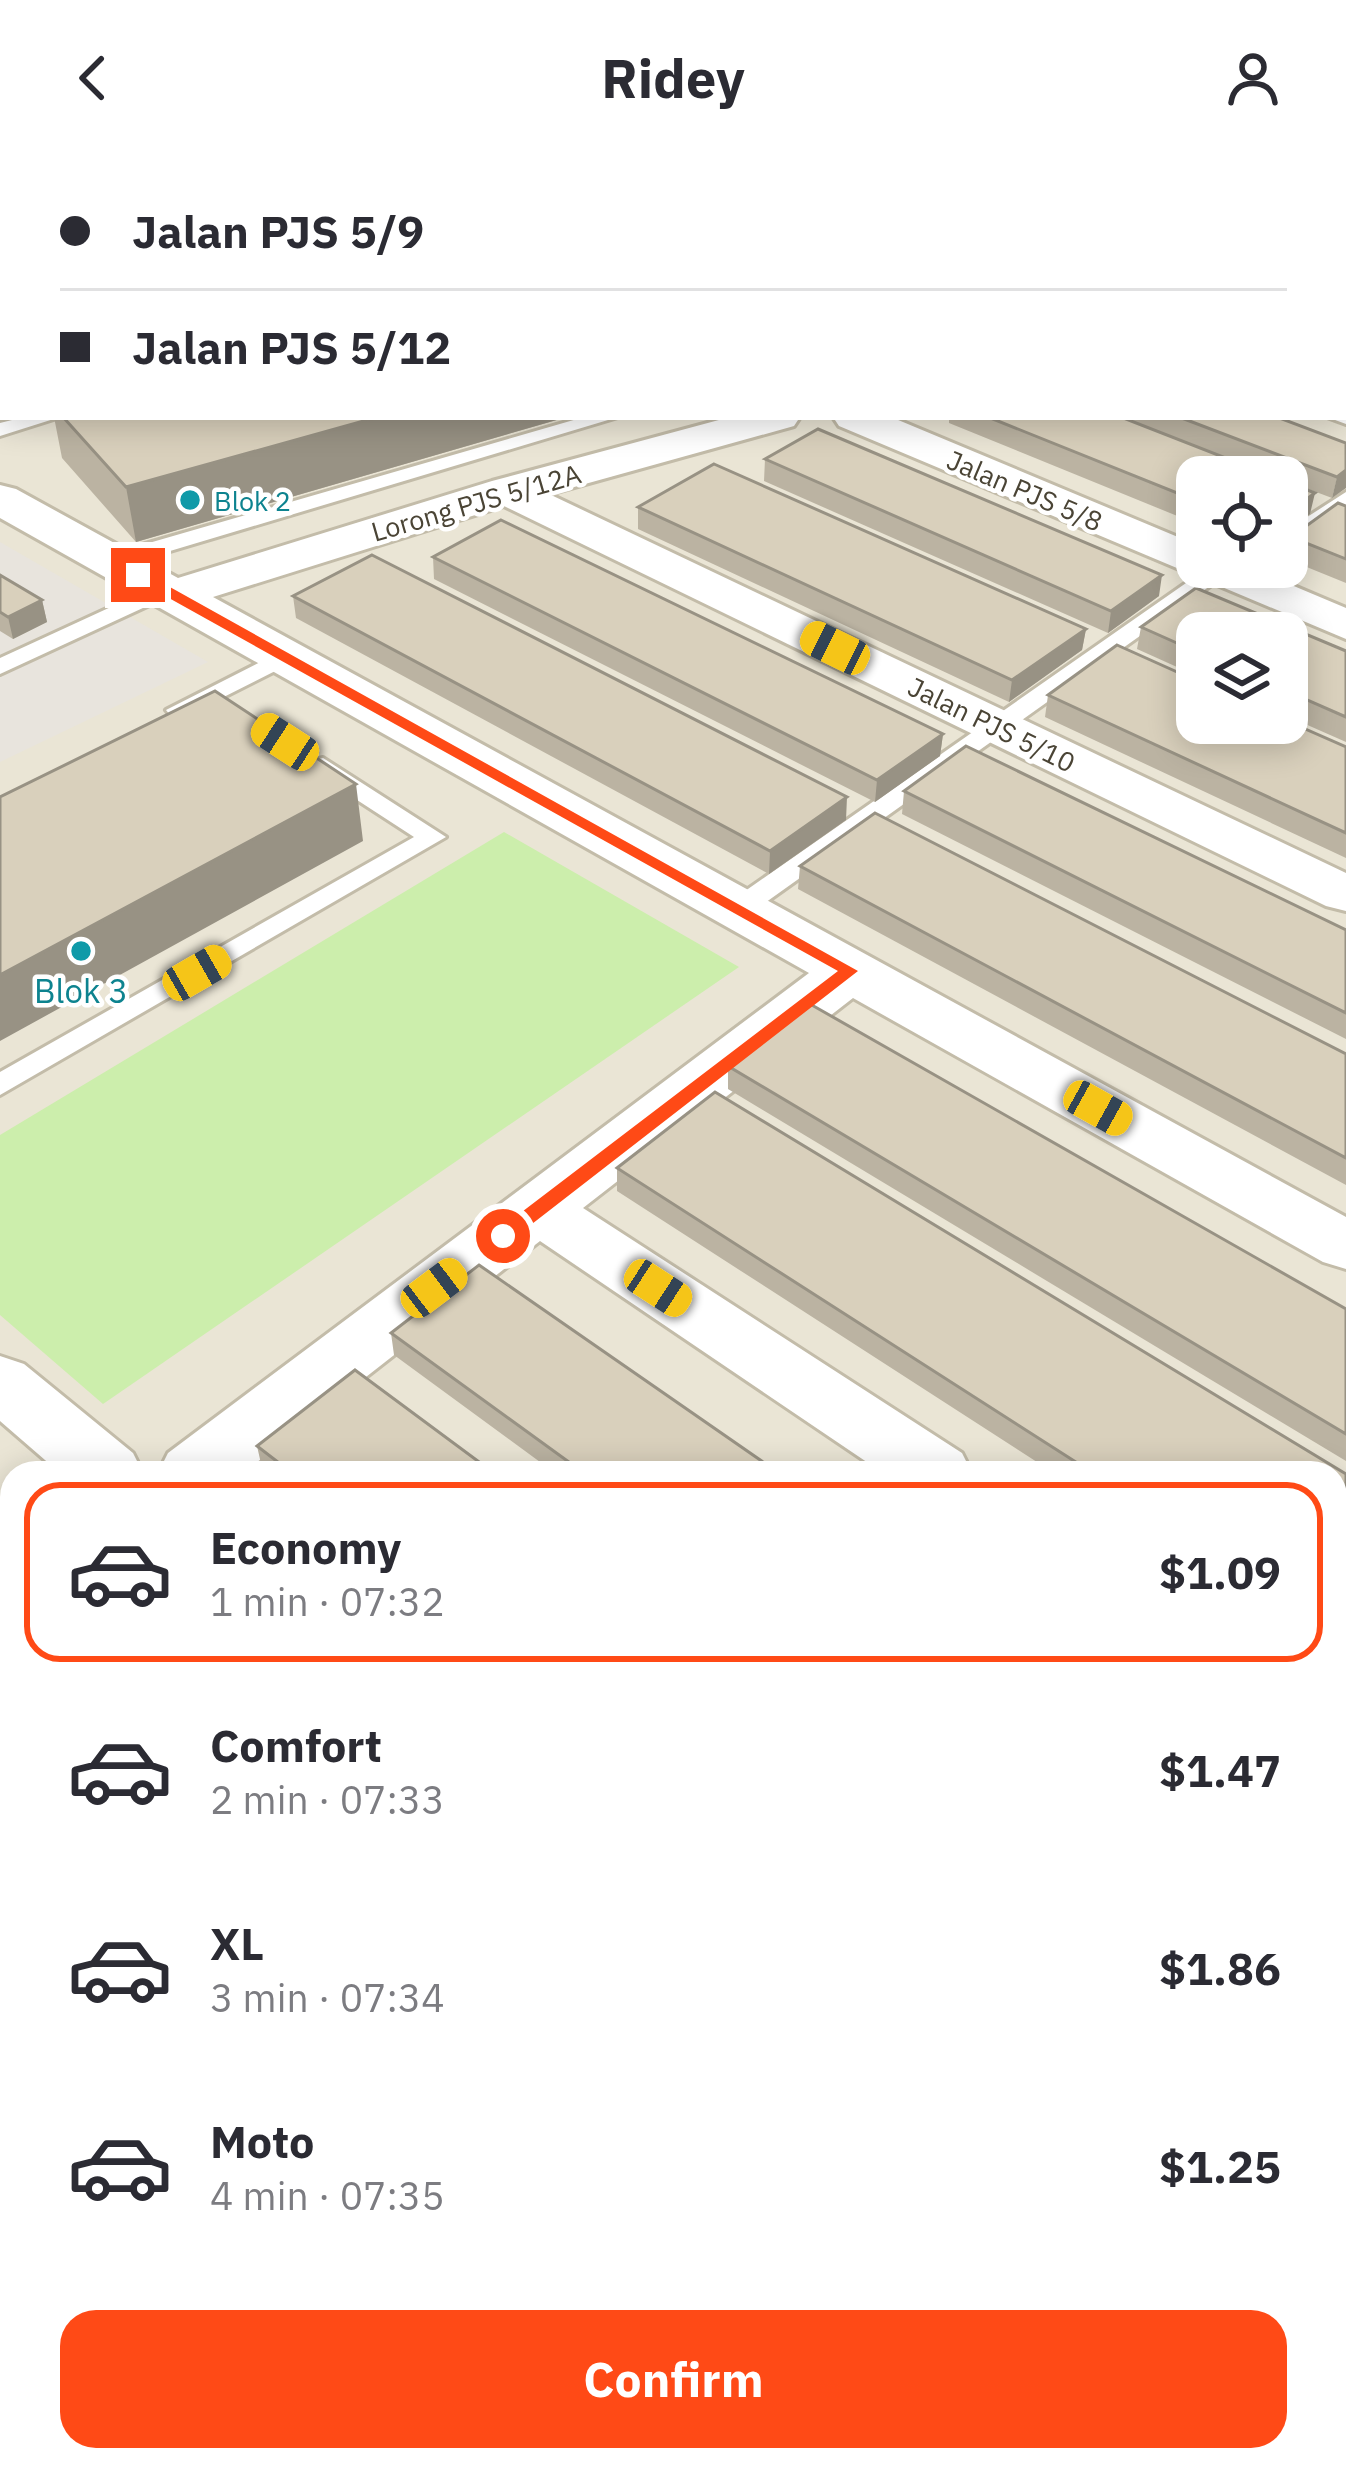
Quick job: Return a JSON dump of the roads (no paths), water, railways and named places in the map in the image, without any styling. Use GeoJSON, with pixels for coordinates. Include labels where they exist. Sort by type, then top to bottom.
{"type":"FeatureCollection","features":[{"type":"Feature","properties":{"kind":"street","name":"Lorong PJS 5/12A"},"geometry":{"type":"LineString","coordinates":[[169,593],[508,491],[768,420]]}},
{"type":"Feature","properties":{"kind":"street","name":"Jalan PJS 5/8"},"geometry":{"type":"LineString","coordinates":[[861,420],[1176,550]]}},
{"type":"Feature","properties":{"kind":"street","name":"Jalan PJS 5/10"},"geometry":{"type":"LineString","coordinates":[[508,491],[1346,894]]}},
{"type":"Feature","properties":{"kind":"street"},"geometry":{"type":"LineString","coordinates":[[0,499],[1346,1246]]}},
{"type":"Feature","properties":{"kind":"street","name":"Jalan PJS 5/8"},"geometry":{"type":"LineString","coordinates":[[1264,588],[1346,625]]}},
{"type":"Feature","properties":{"kind":"street"},"geometry":{"type":"LineString","coordinates":[[209,1461],[850,971]]}},
{"type":"Feature","properties":{"kind":"street"},"geometry":{"type":"LineString","coordinates":[[538,1209],[919,1461]]}},
{"type":"Feature","properties":{"kind":"street"},"geometry":{"type":"LineString","coordinates":[[0,1382],[94,1461]]}},
{"type":"Feature","properties":{"kind":"lane"},"geometry":{"type":"LineString","coordinates":[[0,430],[38,420]]}},
{"type":"Feature","properties":{"kind":"lane"},"geometry":{"type":"LineString","coordinates":[[112,561],[597,420]]}},
{"type":"Feature","properties":{"kind":"lane"},"geometry":{"type":"LineString","coordinates":[[1308,526],[1346,499]]}},
{"type":"Feature","properties":{"kind":"lane"},"geometry":{"type":"LineString","coordinates":[[738,909],[1195,588]]}},
{"type":"Feature","properties":{"kind":"lane"},"geometry":{"type":"LineString","coordinates":[[0,667],[65,625],[169,593]]}},
{"type":"Feature","properties":{"kind":"lane"},"geometry":{"type":"LineString","coordinates":[[147,725],[284,657]]}},
{"type":"Feature","properties":{"kind":"lane"},"geometry":{"type":"LineString","coordinates":[[210,694],[248,718]]}},
{"type":"Feature","properties":{"kind":"lane"},"geometry":{"type":"LineString","coordinates":[[0,1085],[433,838],[303,754]]}},
{"type":"Feature","properties":{"kind":"place","name":"Blok 2"},"geometry":{"type":"Point","coordinates":[190,500]}},
{"type":"Feature","properties":{"kind":"place","name":"Blok 3"},"geometry":{"type":"Point","coordinates":[81,951]}}]}
